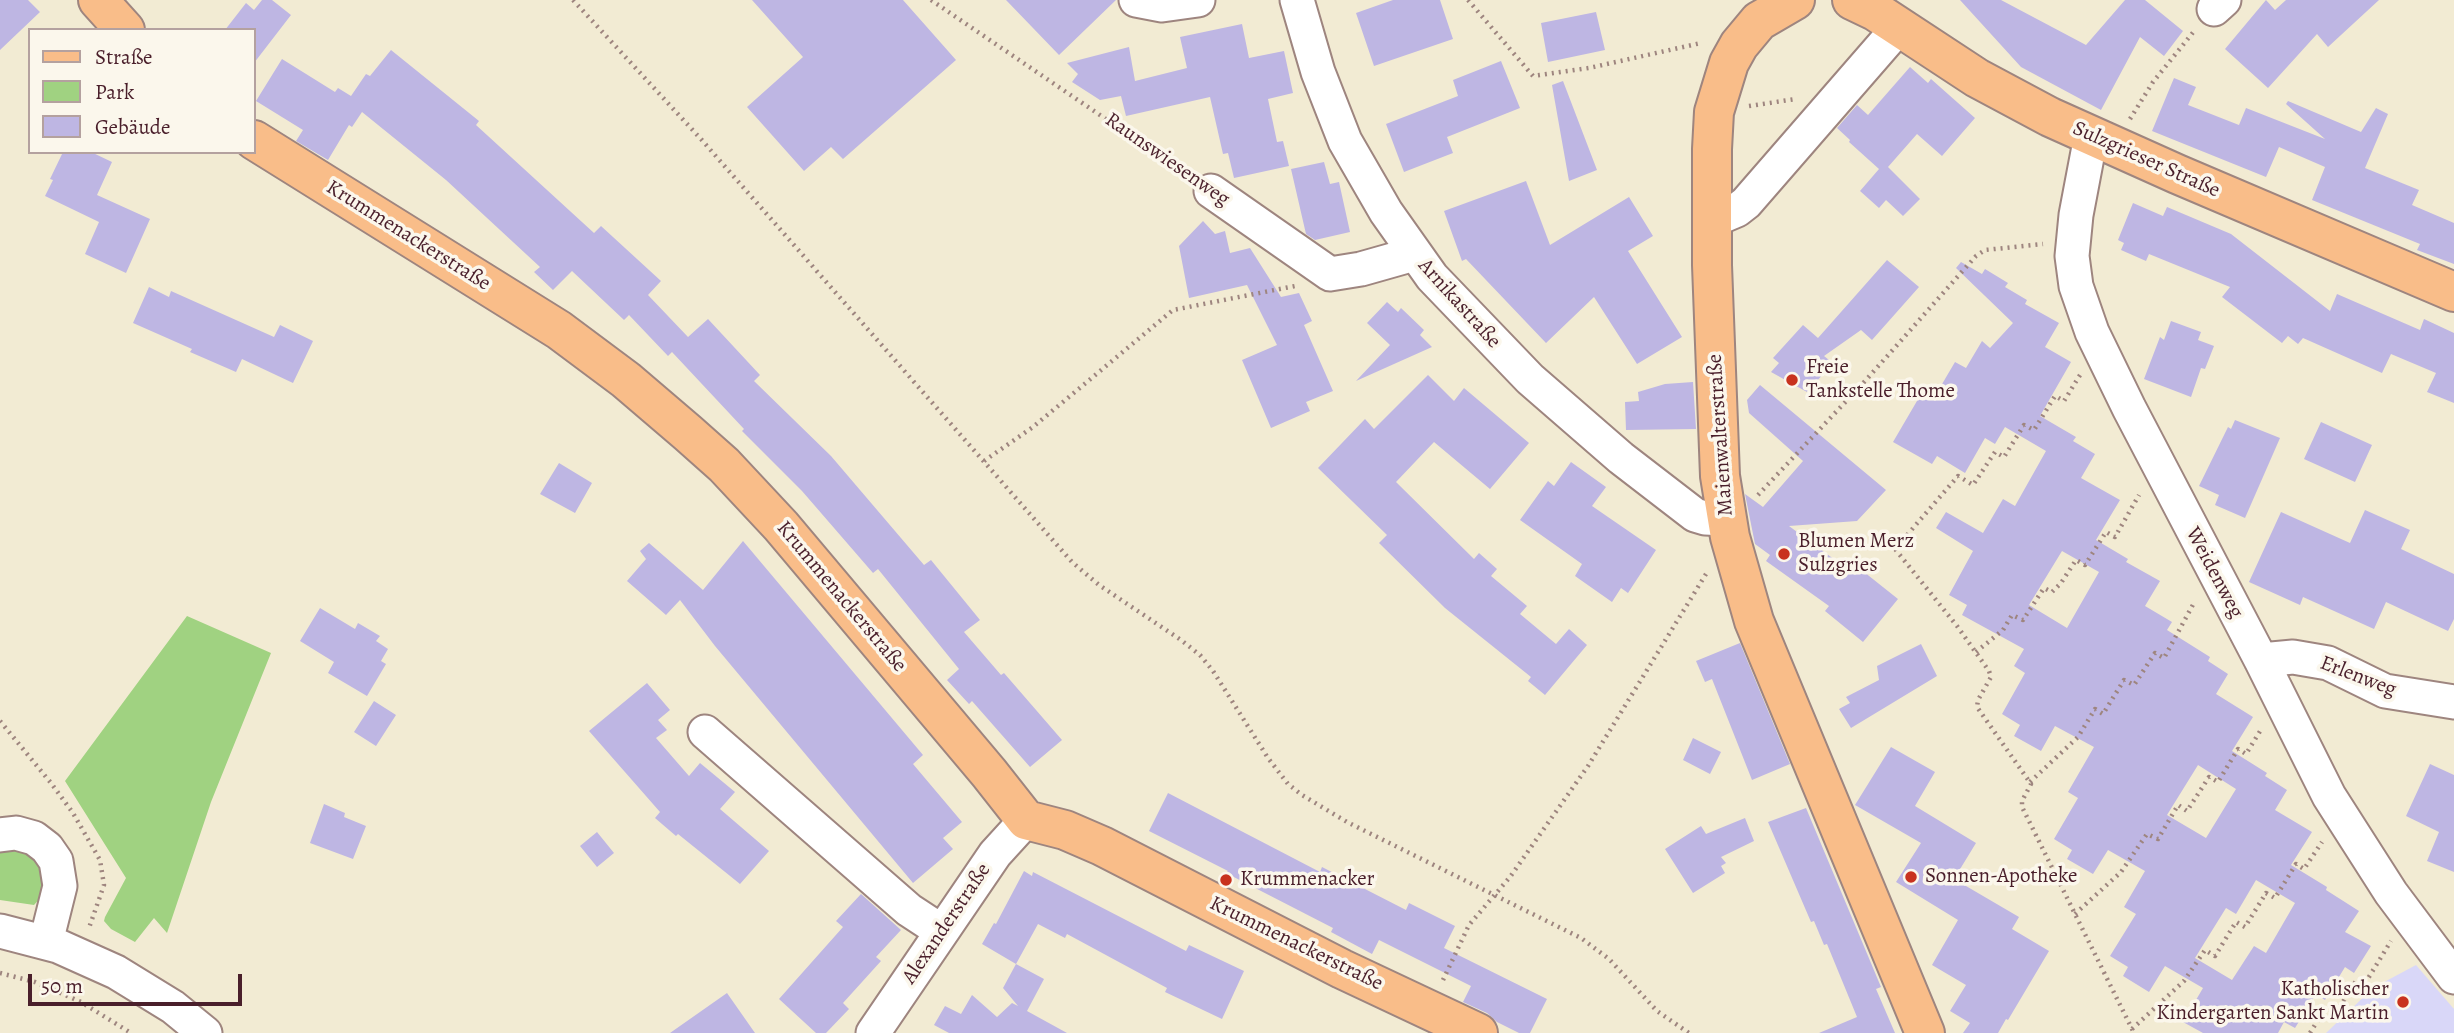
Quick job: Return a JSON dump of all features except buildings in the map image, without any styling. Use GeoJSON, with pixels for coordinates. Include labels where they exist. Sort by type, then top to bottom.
{"type":"FeatureCollection","features":[{"type":"Feature","properties":{"kind":"main road"},"geometry":{"type":"LineString","coordinates":[[98,0],[123,28]]}},
{"type":"Feature","properties":{"kind":"main road","name":"Maienwalterstraße"},"geometry":{"type":"LineString","coordinates":[[1795,0],[1768,15],[1746,35],[1729,63],[1714,112],[1711,221],[1718,453],[1737,511],[1741,579],[1754,621],[1925,1033]]}},
{"type":"Feature","properties":{"kind":"main road","name":"Sulzgrieser Straße"},"geometry":{"type":"LineString","coordinates":[[1852,0],[1977,78],[2091,136],[2454,292]]}},
{"type":"Feature","properties":{"kind":"main road","name":"Krummenackerstraße"},"geometry":{"type":"LineString","coordinates":[[256,141],[559,330],[626,380],[688,433],[724,466],[781,526],[984,766],[1026,820],[1065,830],[1102,846],[1434,1018],[1478,1033]]}},
{"type":"Feature","properties":{"kind":"street"},"geometry":{"type":"LineString","coordinates":[[1136,0],[1162,5],[1198,0]]}},
{"type":"Feature","properties":{"kind":"street","name":"Arnikastraße"},"geometry":{"type":"LineString","coordinates":[[1297,0],[1318,72],[1345,141],[1372,191],[1414,254],[1446,293],[1505,355],[1593,436],[1690,513],[1701,518],[1737,511]]}},
{"type":"Feature","properties":{"kind":"street"},"geometry":{"type":"LineString","coordinates":[[1711,221],[1737,210],[1746,203],[1899,27]]}},
{"type":"Feature","properties":{"kind":"street","name":"Weidenweg"},"geometry":{"type":"LineString","coordinates":[[2091,136],[2072,242],[2076,286],[2086,318],[2317,774],[2340,814],[2412,922],[2454,976]]}},
{"type":"Feature","properties":{"kind":"street","name":"Raunswiesenweg"},"geometry":{"type":"LineString","coordinates":[[1211,191],[1330,274]]}},
{"type":"Feature","properties":{"kind":"street"},"geometry":{"type":"LineString","coordinates":[[1330,274],[1361,269],[1414,254]]}},
{"type":"Feature","properties":{"kind":"street","name":"Erlenweg"},"geometry":{"type":"LineString","coordinates":[[2261,660],[2293,657],[2329,663],[2385,691],[2454,702]]}},
{"type":"Feature","properties":{"kind":"street"},"geometry":{"type":"LineString","coordinates":[[705,733],[909,910],[942,931]]}},
{"type":"Feature","properties":{"kind":"street","name":"Alexanderstraße"},"geometry":{"type":"LineString","coordinates":[[873,1033],[995,853],[1026,820]]}},
{"type":"Feature","properties":{"kind":"street"},"geometry":{"type":"LineString","coordinates":[[0,835],[16,833],[34,838],[47,848],[56,861],[60,887],[46,942]]}},
{"type":"Feature","properties":{"kind":"street"},"geometry":{"type":"LineString","coordinates":[[0,931],[46,942],[116,972],[173,1007],[205,1033]]}},
{"type":"Feature","properties":{"kind":"path"},"geometry":{"type":"LineString","coordinates":[[573,0],[692,128],[1084,573],[1200,654],[1268,758],[1294,790],[1347,821],[1592,945],[1609,959],[1657,1011],[1689,1033]]}},
{"type":"Feature","properties":{"kind":"path","name":"Raunswiesenweg"},"geometry":{"type":"LineString","coordinates":[[931,0],[1211,191]]}},
{"type":"Feature","properties":{"kind":"path"},"geometry":{"type":"LineString","coordinates":[[1468,0],[1532,76],[1589,68],[1746,35]]}},
{"type":"Feature","properties":{"kind":"path"},"geometry":{"type":"LineString","coordinates":[[2137,108],[2167,63],[2219,4]]}},
{"type":"Feature","properties":{"kind":"path"},"geometry":{"type":"LineString","coordinates":[[1714,112],[1845,92]]}},
{"type":"Feature","properties":{"kind":"path"},"geometry":{"type":"LineString","coordinates":[[1737,511],[1772,483],[1976,256],[1985,250],[2072,242]]}},
{"type":"Feature","properties":{"kind":"path"},"geometry":{"type":"LineString","coordinates":[[984,461],[1033,427],[1173,310],[1294,286],[1330,274]]}},
{"type":"Feature","properties":{"kind":"path"},"geometry":{"type":"LineString","coordinates":[[2102,354],[2083,370],[2064,401],[2055,396],[2034,430],[2024,425],[2004,457],[1995,452],[1973,485],[1958,476],[1895,549],[1976,652],[1991,677],[1977,707],[2030,782],[2022,807],[2133,1031],[2184,981],[2205,950],[2216,956],[2236,922],[2245,927],[2266,893],[2275,898],[2296,864],[2304,869],[2340,814]]}},
{"type":"Feature","properties":{"kind":"path"},"geometry":{"type":"LineString","coordinates":[[1976,652],[2003,630],[2012,615],[2023,620],[2044,588],[2052,592],[2076,560],[2085,565],[2106,532],[2115,537],[2146,485],[2160,468]]}},
{"type":"Feature","properties":{"kind":"path"},"geometry":{"type":"LineString","coordinates":[[1434,1018],[1434,993],[1447,973],[1469,925],[1510,877],[1588,766],[1709,569]]}},
{"type":"Feature","properties":{"kind":"path"},"geometry":{"type":"LineString","coordinates":[[2030,782],[2078,737],[2095,709],[2103,714],[2124,680],[2134,685],[2155,653],[2164,658],[2184,626],[2197,598],[2219,582]]}},
{"type":"Feature","properties":{"kind":"path"},"geometry":{"type":"LineString","coordinates":[[2075,914],[2121,872],[2147,834],[2158,839],[2178,805],[2188,811],[2208,777],[2218,782],[2238,749],[2246,754],[2282,703]]}},
{"type":"Feature","properties":{"kind":"path"},"geometry":{"type":"LineString","coordinates":[[2310,1033],[2326,1007],[2336,1013],[2356,981],[2364,985],[2391,940],[2412,922]]}},
{"type":"Feature","properties":{"kind":"path"},"geometry":{"type":"LineString","coordinates":[[0,973],[35,982],[81,1002],[131,1033]]}},
{"type":"Feature","properties":{"kind":"shaded area","name":"Katholischer Kindergarten Sankt Martin"},"geometry":{"type":"Polygon","coordinates":[[[2416,965],[2454,1009],[2454,1033],[2326,1033],[2373,988],[2416,965]]]}},
{"type":"Feature","properties":{"kind":"green space"},"geometry":{"type":"Polygon","coordinates":[[[187,616],[271,653],[211,802],[167,933],[154,918],[135,942],[111,929],[104,921],[126,878],[65,781],[187,616]]]}},
{"type":"Feature","properties":{"kind":"green space"},"geometry":{"type":"Polygon","coordinates":[[[0,850],[26,851],[40,865],[44,876],[43,895],[34,905],[0,900],[0,850]]]}},
{"type":"Feature","properties":{"kind":"place","name":"Freie Tankstelle Thome"},"geometry":{"type":"Point","coordinates":[1792,380]}},
{"type":"Feature","properties":{"kind":"place","name":"Blumen Merz Sulzgries"},"geometry":{"type":"Point","coordinates":[1784,554]}},
{"type":"Feature","properties":{"kind":"place","name":"Sonnen-Apotheke"},"geometry":{"type":"Point","coordinates":[1911,877]}},
{"type":"Feature","properties":{"kind":"place","name":"Krummenacker"},"geometry":{"type":"Point","coordinates":[1226,880]}},
{"type":"Feature","properties":{"kind":"place","name":"Katholischer Kindergarten Sankt Martin"},"geometry":{"type":"Point","coordinates":[2403,1002]}}]}
